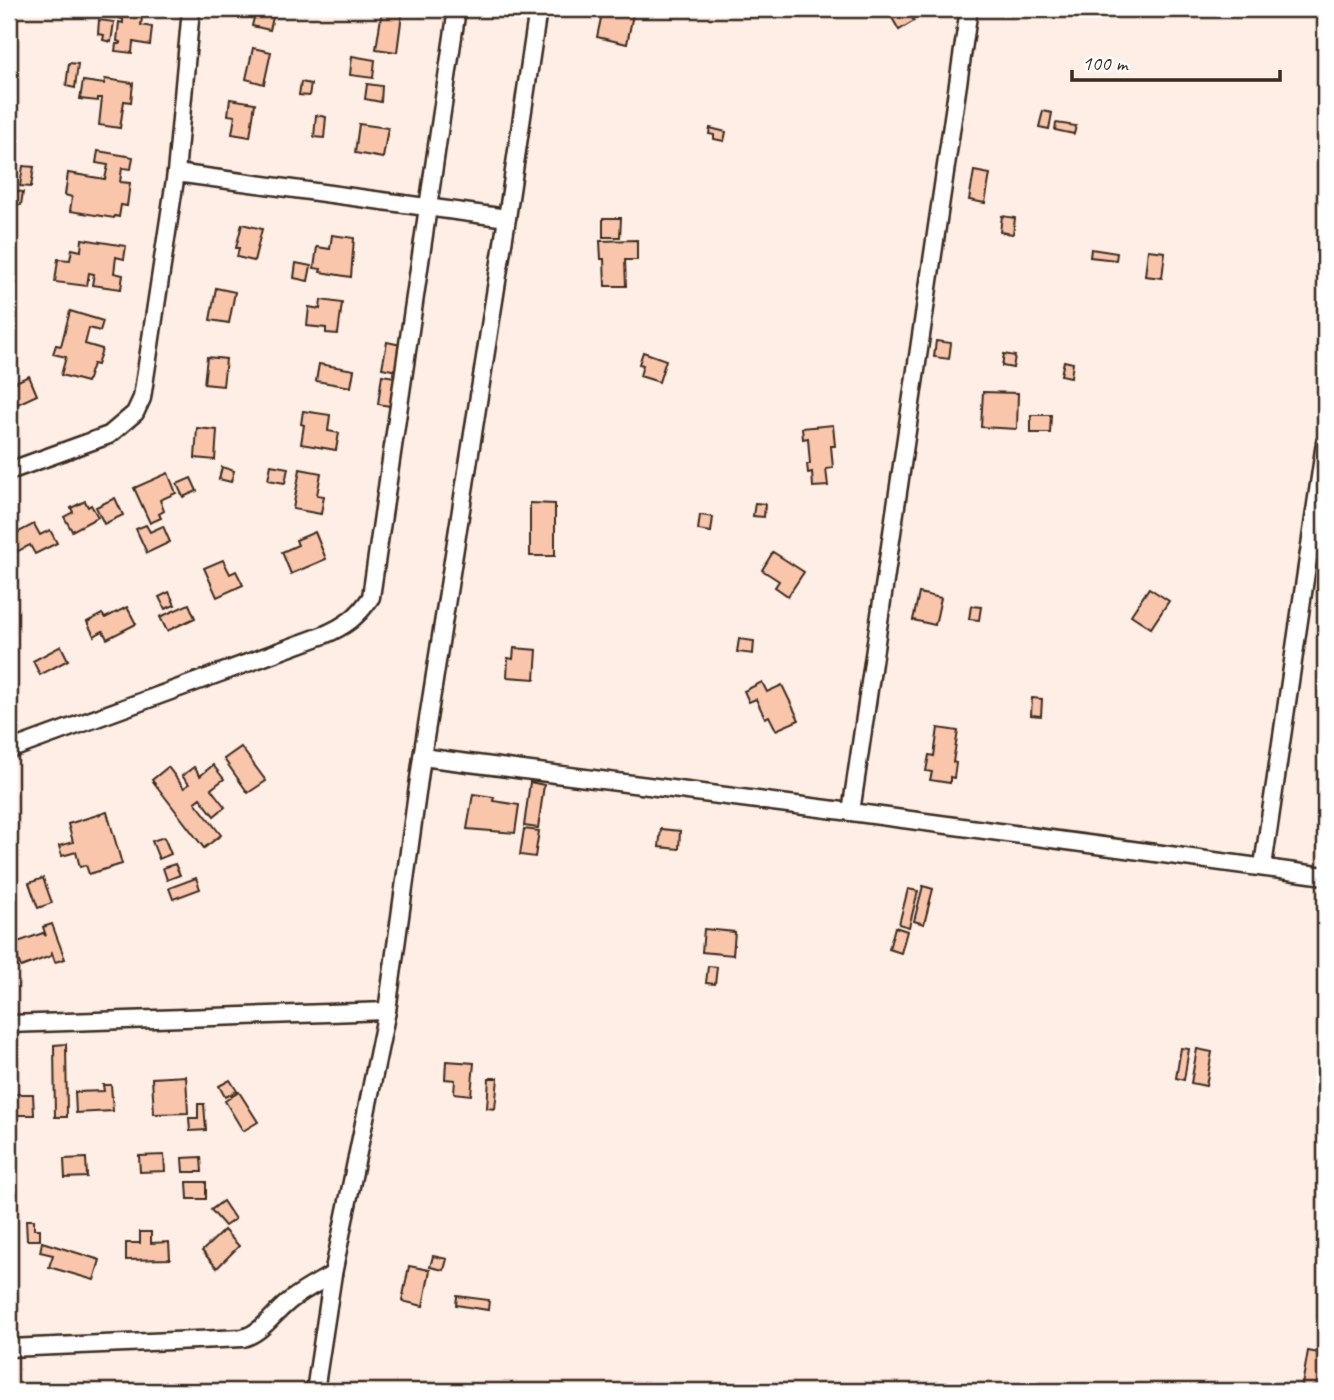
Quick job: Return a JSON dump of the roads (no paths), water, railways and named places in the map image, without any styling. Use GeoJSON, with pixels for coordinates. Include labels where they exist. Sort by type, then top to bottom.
{"type":"FeatureCollection","features":[{"type":"Feature","properties":{"kind":"street"},"geometry":{"type":"LineString","coordinates":[[9,471],[109,435],[135,413],[142,398],[176,173],[191,9]]}},
{"type":"Feature","properties":{"kind":"street"},"geometry":{"type":"LineString","coordinates":[[9,750],[324,635],[346,625],[360,613],[371,597],[457,9]]}},
{"type":"Feature","properties":{"kind":"street"},"geometry":{"type":"LineString","coordinates":[[315,1391],[333,1274],[387,1011],[422,757],[508,218],[538,9]]}},
{"type":"Feature","properties":{"kind":"street"},"geometry":{"type":"LineString","coordinates":[[851,812],[969,9]]}},
{"type":"Feature","properties":{"kind":"street"},"geometry":{"type":"LineString","coordinates":[[176,173],[508,218]]}},
{"type":"Feature","properties":{"kind":"street"},"geometry":{"type":"LineString","coordinates":[[1263,866],[1325,443]]}},
{"type":"Feature","properties":{"kind":"street"},"geometry":{"type":"LineString","coordinates":[[422,757],[1325,876]]}},
{"type":"Feature","properties":{"kind":"street"},"geometry":{"type":"LineString","coordinates":[[9,1024],[387,1011]]}},
{"type":"Feature","properties":{"kind":"street"},"geometry":{"type":"LineString","coordinates":[[9,1348],[243,1338],[251,1336],[288,1302],[333,1274]]}}]}
